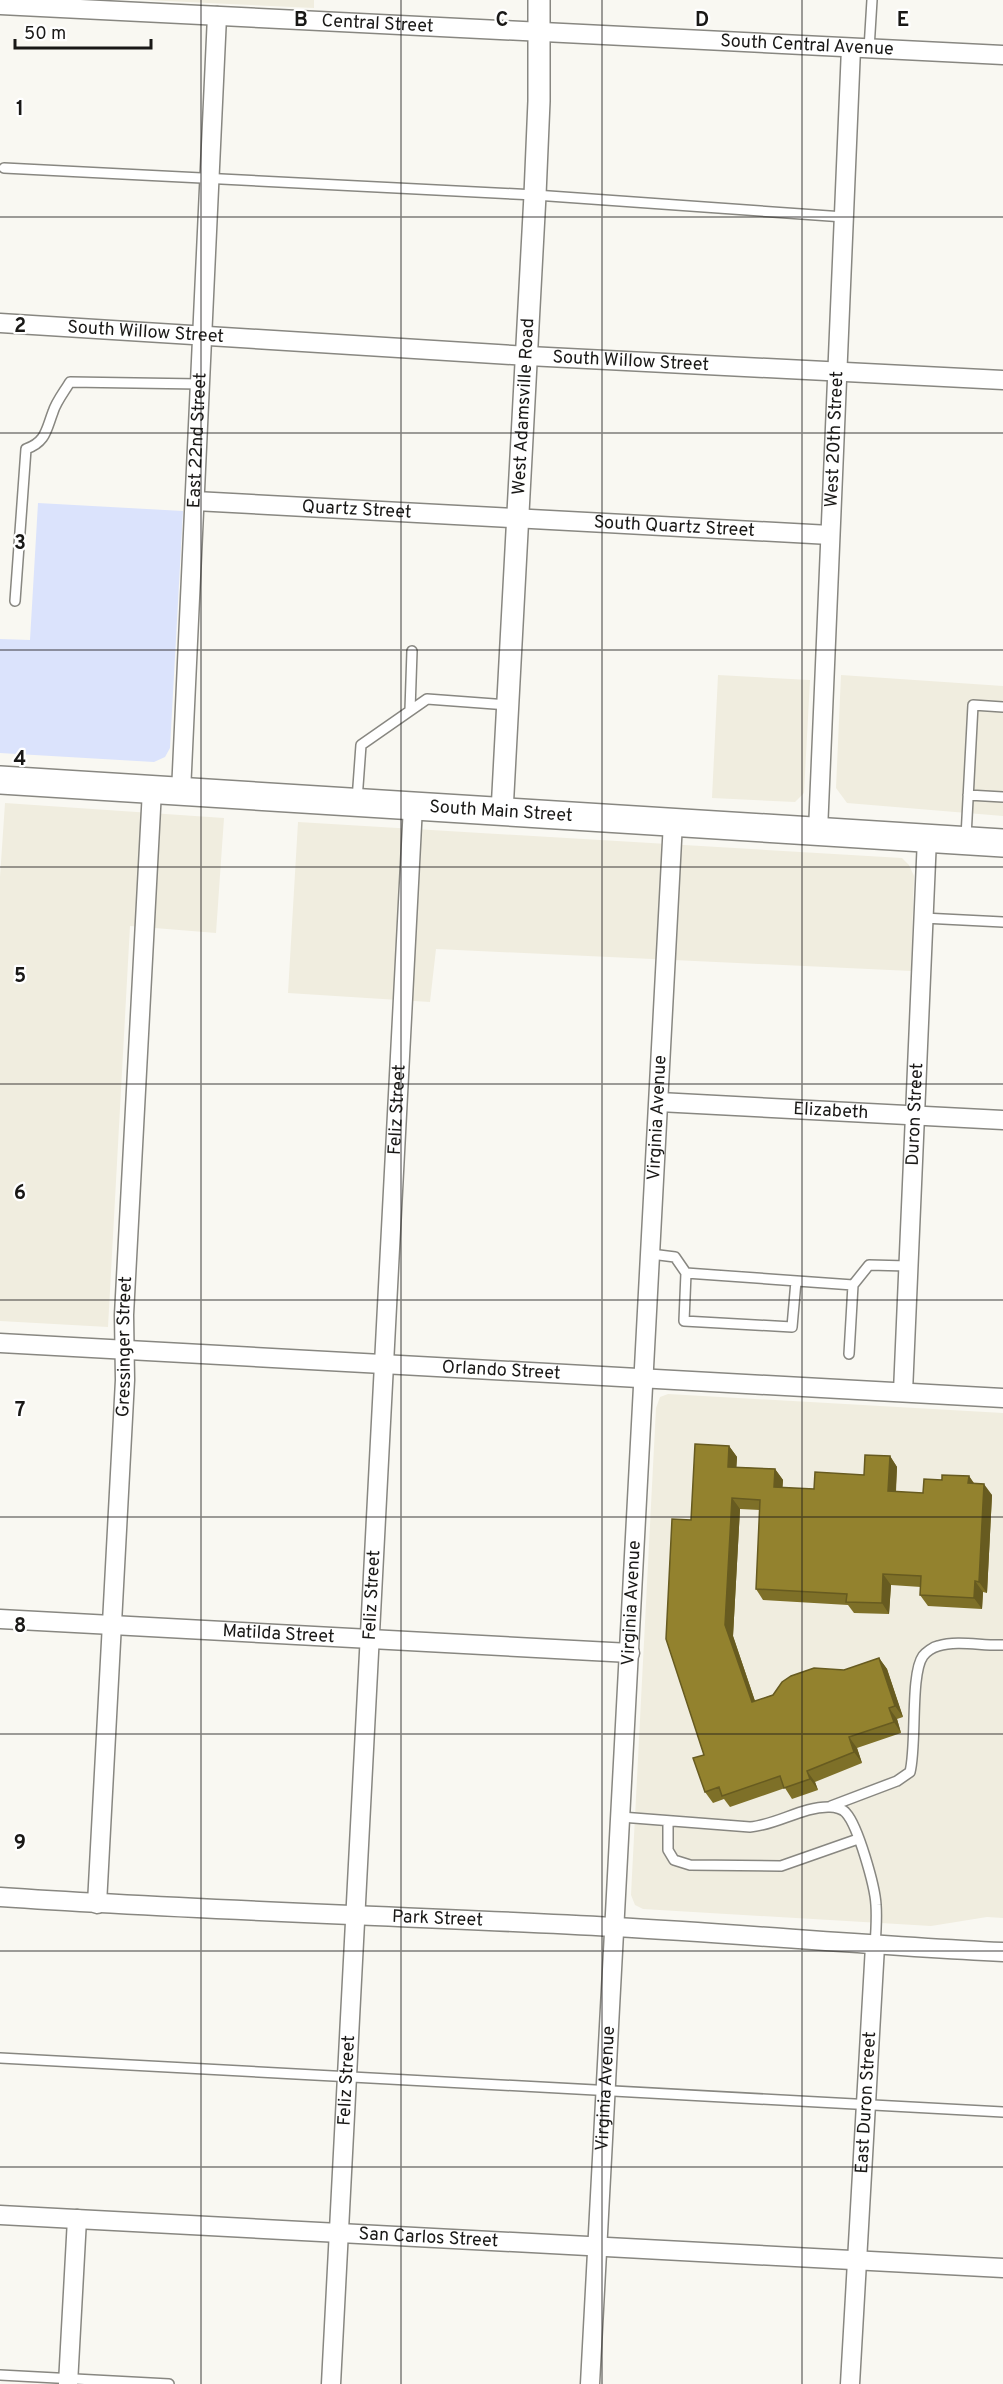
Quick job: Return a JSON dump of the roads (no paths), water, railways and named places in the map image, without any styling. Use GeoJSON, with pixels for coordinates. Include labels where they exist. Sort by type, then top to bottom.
{"type":"FeatureCollection","features":[{"type":"Feature","properties":{"kind":"main road","name":"South Main Street"},"geometry":{"type":"LineString","coordinates":[[0,780],[1003,843]]}},
{"type":"Feature","properties":{"kind":"street","name":"West Adamsville Road"},"geometry":{"type":"LineString","coordinates":[[502,812],[528,356],[535,195],[539,0]]}},
{"type":"Feature","properties":{"kind":"street","name":"Central Street"},"geometry":{"type":"LineString","coordinates":[[0,5],[540,33]]}},
{"type":"Feature","properties":{"kind":"street","name":"East 22nd Street"},"geometry":{"type":"LineString","coordinates":[[181,792],[217,16]]}},
{"type":"Feature","properties":{"kind":"street","name":"South Central Avenue"},"geometry":{"type":"LineString","coordinates":[[540,33],[1003,55]]}},
{"type":"Feature","properties":{"kind":"street","name":"West 20th Street"},"geometry":{"type":"LineString","coordinates":[[818,831],[850,48]]}},
{"type":"Feature","properties":{"kind":"street","name":"South Willow Street"},"geometry":{"type":"LineString","coordinates":[[0,323],[528,356],[1003,380]]}},
{"type":"Feature","properties":{"kind":"street","name":"Quartz Street"},"geometry":{"type":"LineString","coordinates":[[195,501],[519,518]]}},
{"type":"Feature","properties":{"kind":"street","name":"South Quartz Street"},"geometry":{"type":"LineString","coordinates":[[519,518],[831,535]]}},
{"type":"Feature","properties":{"kind":"street","name":"Gressinger Street"},"geometry":{"type":"LineString","coordinates":[[97,1904],[125,1380],[124,1315],[152,790]]}},
{"type":"Feature","properties":{"kind":"street","name":"Feliz Street"},"geometry":{"type":"LineString","coordinates":[[331,2384],[413,806]]}},
{"type":"Feature","properties":{"kind":"street","name":"Virginia Avenue"},"geometry":{"type":"LineString","coordinates":[[590,2384],[673,822]]}},
{"type":"Feature","properties":{"kind":"street","name":"Duron Street"},"geometry":{"type":"LineString","coordinates":[[903,1392],[927,838]]}},
{"type":"Feature","properties":{"kind":"street","name":"Elizabeth"},"geometry":{"type":"LineString","coordinates":[[659,1102],[1003,1120]]}},
{"type":"Feature","properties":{"kind":"street","name":"Orlando Street"},"geometry":{"type":"LineString","coordinates":[[0,1343],[1003,1398]]}},
{"type":"Feature","properties":{"kind":"street","name":"Matilda Street"},"geometry":{"type":"LineString","coordinates":[[0,1619],[630,1653]]}},
{"type":"Feature","properties":{"kind":"street","name":"Park Street"},"geometry":{"type":"LineString","coordinates":[[0,1897],[356,1917],[615,1927],[875,1946],[1003,1952]]}},
{"type":"Feature","properties":{"kind":"street","name":"East Duron Street"},"geometry":{"type":"LineString","coordinates":[[856,2260],[875,1946]]}},
{"type":"Feature","properties":{"kind":"street","name":"San Carlos Street"},"geometry":{"type":"LineString","coordinates":[[0,2215],[1003,2268]]}},
{"type":"Feature","properties":{"kind":"street"},"geometry":{"type":"LineString","coordinates":[[68,2382],[77,2219]]}},
{"type":"Feature","properties":{"kind":"street"},"geometry":{"type":"LineString","coordinates":[[850,2384],[856,2260]]}},
{"type":"Feature","properties":{"kind":"lane"},"geometry":{"type":"LineString","coordinates":[[869,49],[872,0]]}},
{"type":"Feature","properties":{"kind":"lane"},"geometry":{"type":"LineString","coordinates":[[4,168],[535,195],[843,217]]}},
{"type":"Feature","properties":{"kind":"lane"},"geometry":{"type":"LineString","coordinates":[[15,601],[26,449],[39,444],[48,430],[53,411],[69,382],[200,384]]}},
{"type":"Feature","properties":{"kind":"lane"},"geometry":{"type":"LineString","coordinates":[[410,710],[412,651]]}},
{"type":"Feature","properties":{"kind":"lane"},"geometry":{"type":"LineString","coordinates":[[357,803],[361,745],[410,710],[427,699],[508,705]]}},
{"type":"Feature","properties":{"kind":"lane"},"geometry":{"type":"LineString","coordinates":[[966,840],[973,705],[1003,707]]}},
{"type":"Feature","properties":{"kind":"lane"},"geometry":{"type":"LineString","coordinates":[[968,795],[1003,797]]}},
{"type":"Feature","properties":{"kind":"lane"},"geometry":{"type":"LineString","coordinates":[[923,918],[1003,922]]}},
{"type":"Feature","properties":{"kind":"lane"},"geometry":{"type":"LineString","coordinates":[[651,1254],[675,1257],[686,1273],[684,1321],[792,1327],[796,1281]]}},
{"type":"Feature","properties":{"kind":"lane"},"geometry":{"type":"LineString","coordinates":[[849,1354],[853,1285],[869,1265],[908,1266]]}},
{"type":"Feature","properties":{"kind":"lane"},"geometry":{"type":"LineString","coordinates":[[686,1273],[853,1285]]}},
{"type":"Feature","properties":{"kind":"lane"},"geometry":{"type":"LineString","coordinates":[[621,1817],[759,1827],[816,1808],[831,1806],[897,1781],[910,1772],[914,1755],[917,1678],[922,1657],[935,1646],[949,1644],[1003,1646]]}},
{"type":"Feature","properties":{"kind":"lane"},"geometry":{"type":"LineString","coordinates":[[831,1806],[845,1811],[852,1821],[873,1883],[876,1903],[875,1946]]}},
{"type":"Feature","properties":{"kind":"lane"},"geometry":{"type":"LineString","coordinates":[[668,1821],[668,1850],[674,1860],[690,1865],[781,1866],[858,1839]]}},
{"type":"Feature","properties":{"kind":"lane"},"geometry":{"type":"LineString","coordinates":[[0,2058],[1003,2112]]}},
{"type":"Feature","properties":{"kind":"lane"},"geometry":{"type":"LineString","coordinates":[[0,2375],[68,2382],[170,2384]]}}]}
